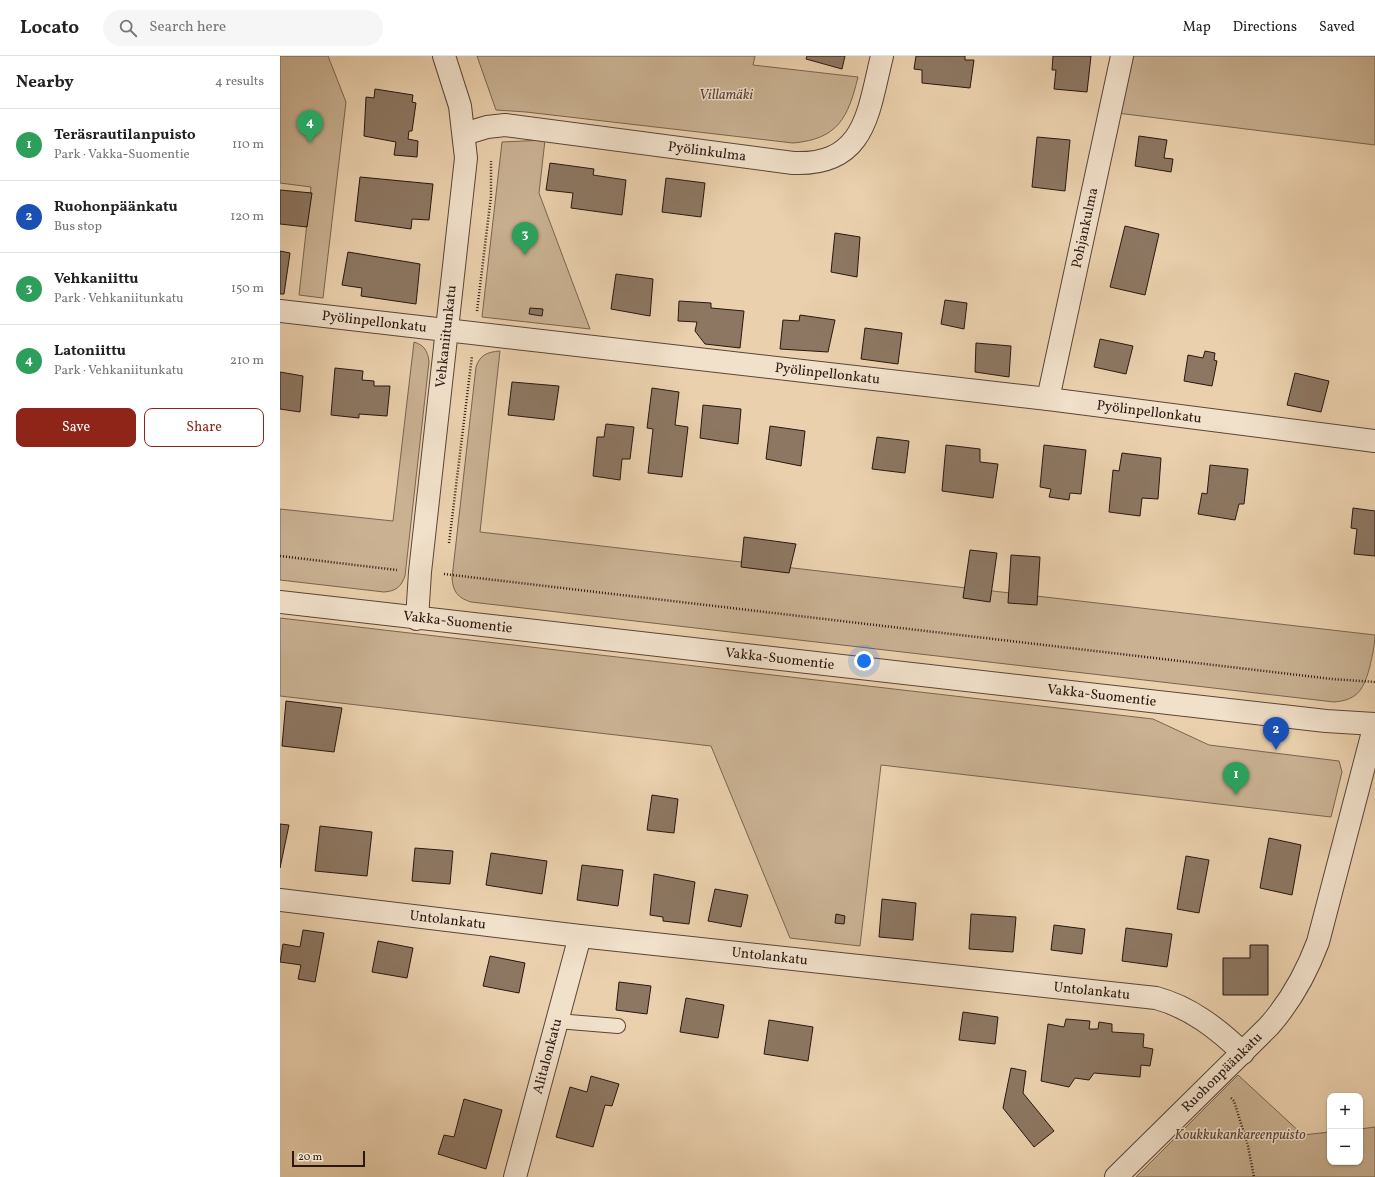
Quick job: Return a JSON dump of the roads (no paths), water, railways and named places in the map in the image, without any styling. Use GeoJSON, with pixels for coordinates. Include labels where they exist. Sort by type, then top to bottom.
{"type":"FeatureCollection","features":[{"type":"Feature","properties":{"kind":"street","name":"Vehkaniitunkatu"},"geometry":{"type":"LineString","coordinates":[[417,619],[420,572],[448,332],[466,158],[460,106],[444,56]]}},
{"type":"Feature","properties":{"kind":"street","name":"Pyölinkulma"},"geometry":{"type":"LineString","coordinates":[[464,134],[487,127],[505,125],[793,163],[822,162],[836,157],[849,147],[860,133],[866,118],[882,56]]}},
{"type":"Feature","properties":{"kind":"street","name":"Pohjankulma"},"geometry":{"type":"LineString","coordinates":[[1048,399],[1122,56]]}},
{"type":"Feature","properties":{"kind":"street","name":"Pyölinpellonkatu"},"geometry":{"type":"LineString","coordinates":[[280,311],[448,332],[1048,399],[1375,441]]}},
{"type":"Feature","properties":{"kind":"street","name":"Vakka-Suomentie"},"geometry":{"type":"LineString","coordinates":[[280,602],[417,619],[1326,720],[1375,724]]}},
{"type":"Feature","properties":{"kind":"street","name":"Ruohonpäänkatu"},"geometry":{"type":"LineString","coordinates":[[1116,1177],[1243,1053],[1285,1008],[1308,969],[1318,942],[1375,724]]}},
{"type":"Feature","properties":{"kind":"street","name":"Untolankatu"},"geometry":{"type":"LineString","coordinates":[[280,900],[580,936],[1156,998],[1172,1002],[1188,1010],[1224,1036],[1243,1053]]}},
{"type":"Feature","properties":{"kind":"street","name":"Alitalonkatu"},"geometry":{"type":"LineString","coordinates":[[515,1177],[580,936]]}},
{"type":"Feature","properties":{"kind":"lane"},"geometry":{"type":"LineString","coordinates":[[557,1021],[618,1026]]}},
{"type":"Feature","properties":{"kind":"place","name":"Latoniittu"},"geometry":{"type":"Point","coordinates":[310,143]}},
{"type":"Feature","properties":{"kind":"place","name":"Vehkaniittu"},"geometry":{"type":"Point","coordinates":[525,255]}},
{"type":"Feature","properties":{"kind":"place","name":"Ruohonpäänkatu"},"geometry":{"type":"Point","coordinates":[1276,750]}},
{"type":"Feature","properties":{"kind":"place","name":"Teräsrautilanpuisto"},"geometry":{"type":"Point","coordinates":[1236,795]}},
{"type":"Feature","properties":{"kind":"park label","name":"Villamäki"},"geometry":{"type":"Point","coordinates":[726,95]}},
{"type":"Feature","properties":{"kind":"park label","name":"Koukkukankareenpuisto"},"geometry":{"type":"Point","coordinates":[1240,1135]}}]}
